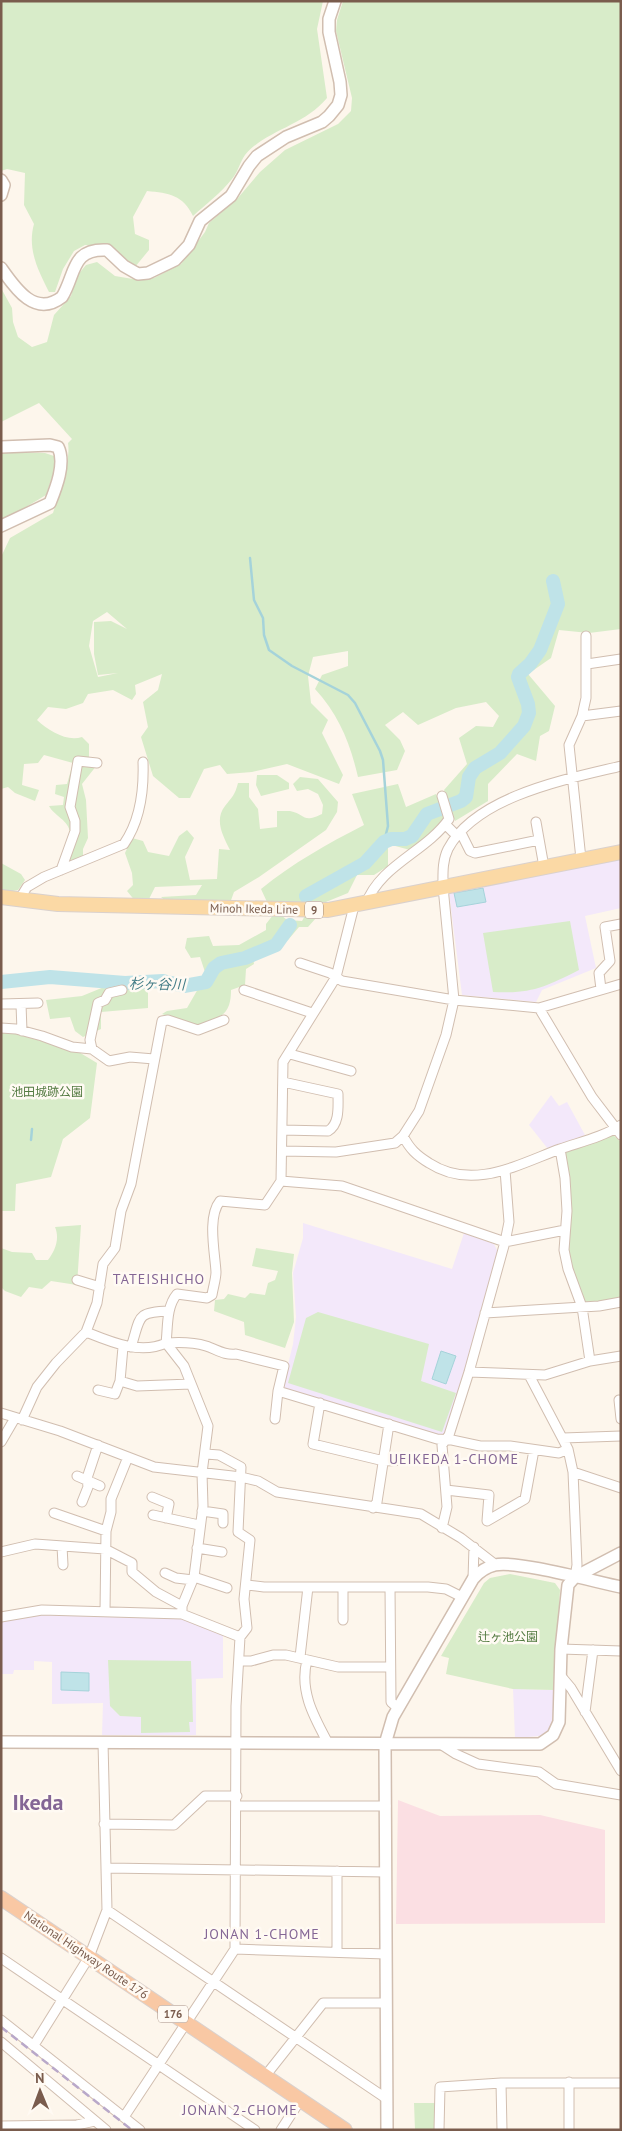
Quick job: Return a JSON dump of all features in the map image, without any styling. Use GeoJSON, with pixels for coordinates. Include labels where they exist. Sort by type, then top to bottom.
{"type":"FeatureCollection","features":[{"type":"Feature","properties":{"kind":"highway","name":"National Highway Route 176"},"geometry":{"type":"LineString","coordinates":[[1,1898],[345,2130]]}},
{"type":"Feature","properties":{"kind":"main road","name":"Minoh Ikeda Line"},"geometry":{"type":"LineString","coordinates":[[1,897],[58,904],[328,910],[621,852]]}},
{"type":"Feature","properties":{"kind":"street"},"geometry":{"type":"LineString","coordinates":[[1,268],[20,294],[38,303],[58,300],[62,297],[79,260],[88,252],[107,250],[124,266],[138,274],[148,273],[175,260],[189,245],[200,221],[231,196],[257,156],[286,137],[322,122],[338,105],[341,88],[329,32],[329,19],[335,1]]}},
{"type":"Feature","properties":{"kind":"street"},"geometry":{"type":"LineString","coordinates":[[1,180],[4,184],[1,195]]}},
{"type":"Feature","properties":{"kind":"street"},"geometry":{"type":"LineString","coordinates":[[1,447],[50,445],[58,447],[61,459],[50,502],[1,526]]}},
{"type":"Feature","properties":{"kind":"street"},"geometry":{"type":"LineString","coordinates":[[581,859],[568,745],[582,716],[587,691],[586,636]]}},
{"type":"Feature","properties":{"kind":"street"},"geometry":{"type":"LineString","coordinates":[[587,664],[621,659]]}},
{"type":"Feature","properties":{"kind":"street"},"geometry":{"type":"LineString","coordinates":[[582,716],[621,711]]}},
{"type":"Feature","properties":{"kind":"street"},"geometry":{"type":"LineString","coordinates":[[61,870],[75,831],[75,821],[70,807],[78,761],[97,763]]}},
{"type":"Feature","properties":{"kind":"street"},"geometry":{"type":"LineString","coordinates":[[19,900],[27,887],[61,870],[124,844],[130,836],[144,791],[143,762]]}},
{"type":"Feature","properties":{"kind":"street"},"geometry":{"type":"LineString","coordinates":[[282,1150],[336,1152],[395,1143],[403,1136],[420,1111],[446,1035],[454,1000],[443,869],[448,850],[456,832],[500,803],[530,790],[621,766]]}},
{"type":"Feature","properties":{"kind":"street"},"geometry":{"type":"LineString","coordinates":[[182,1610],[193,1579],[202,1511],[202,1473],[206,1454],[208,1426],[184,1366],[166,1343],[172,1300],[177,1294],[207,1298],[212,1295],[216,1274],[213,1246],[215,1207],[220,1201],[265,1205],[281,1181],[283,1062],[290,1054],[312,1013],[336,977],[360,905],[387,872],[404,862],[446,825],[449,819],[442,796]]}},
{"type":"Feature","properties":{"kind":"street"},"geometry":{"type":"LineString","coordinates":[[536,822],[544,866]]}},
{"type":"Feature","properties":{"kind":"street"},"geometry":{"type":"LineString","coordinates":[[446,825],[456,832],[470,851],[475,853],[539,840]]}},
{"type":"Feature","properties":{"kind":"street"},"geometry":{"type":"LineString","coordinates":[[601,989],[599,973],[610,961],[605,927],[621,924]]}},
{"type":"Feature","properties":{"kind":"street"},"geometry":{"type":"LineString","coordinates":[[300,962],[342,981],[454,1000],[539,1008],[621,984]]}},
{"type":"Feature","properties":{"kind":"street"},"geometry":{"type":"LineString","coordinates":[[92,1049],[90,1040],[98,1003],[105,1000],[109,993],[122,990]]}},
{"type":"Feature","properties":{"kind":"street"},"geometry":{"type":"LineString","coordinates":[[244,990],[312,1013]]}},
{"type":"Feature","properties":{"kind":"street"},"geometry":{"type":"LineString","coordinates":[[1,1004],[38,1003]]}},
{"type":"Feature","properties":{"kind":"street"},"geometry":{"type":"LineString","coordinates":[[22,1004],[22,1031]]}},
{"type":"Feature","properties":{"kind":"street"},"geometry":{"type":"LineString","coordinates":[[403,1136],[411,1151],[441,1171],[462,1176],[482,1176],[505,1170],[560,1149],[619,1130],[592,1096],[539,1008]]}},
{"type":"Feature","properties":{"kind":"street"},"geometry":{"type":"LineString","coordinates":[[1,1442],[19,1419],[38,1387],[56,1363],[86,1332],[97,1302],[104,1264],[115,1248],[121,1211],[131,1184],[162,1021],[168,1020],[198,1030],[224,1020]]}},
{"type":"Feature","properties":{"kind":"street"},"geometry":{"type":"LineString","coordinates":[[1,1028],[22,1031],[72,1047],[92,1049],[109,1061],[119,1061],[130,1057],[154,1059]]}},
{"type":"Feature","properties":{"kind":"street"},"geometry":{"type":"LineString","coordinates":[[290,1054],[351,1071]]}},
{"type":"Feature","properties":{"kind":"street"},"geometry":{"type":"LineString","coordinates":[[282,1130],[328,1131],[333,1128],[338,1113],[338,1094],[283,1082]]}},
{"type":"Feature","properties":{"kind":"street"},"geometry":{"type":"LineString","coordinates":[[560,1149],[565,1178],[564,1250],[568,1269],[582,1307],[590,1361]]}},
{"type":"Feature","properties":{"kind":"street"},"geometry":{"type":"LineString","coordinates":[[442,1528],[447,1507],[442,1445],[444,1439],[449,1435],[469,1372],[505,1242],[509,1222],[505,1170]]}},
{"type":"Feature","properties":{"kind":"street"},"geometry":{"type":"LineString","coordinates":[[281,1181],[342,1186],[505,1242],[565,1230]]}},
{"type":"Feature","properties":{"kind":"street"},"geometry":{"type":"LineString","coordinates":[[77,1280],[100,1287]]}},
{"type":"Feature","properties":{"kind":"street"},"geometry":{"type":"LineString","coordinates":[[485,1312],[582,1307],[621,1302]]}},
{"type":"Feature","properties":{"kind":"street"},"geometry":{"type":"LineString","coordinates":[[98,1390],[115,1394],[120,1382],[127,1347],[141,1316],[148,1312],[169,1311]]}},
{"type":"Feature","properties":{"kind":"street"},"geometry":{"type":"LineString","coordinates":[[86,1332],[127,1347],[157,1348],[166,1343],[184,1342],[205,1346],[231,1355],[236,1354],[284,1366],[278,1390],[275,1418]]}},
{"type":"Feature","properties":{"kind":"street"},"geometry":{"type":"LineString","coordinates":[[469,1372],[529,1376],[545,1375],[590,1361],[621,1356]]}},
{"type":"Feature","properties":{"kind":"street"},"geometry":{"type":"LineString","coordinates":[[529,1376],[564,1438],[568,1449],[573,1472],[577,1565],[575,1577]]}},
{"type":"Feature","properties":{"kind":"street"},"geometry":{"type":"LineString","coordinates":[[120,1382],[137,1386],[191,1384]]}},
{"type":"Feature","properties":{"kind":"street"},"geometry":{"type":"LineString","coordinates":[[278,1390],[437,1440],[444,1439],[480,1446],[510,1446],[559,1452],[568,1449]]}},
{"type":"Feature","properties":{"kind":"street"},"geometry":{"type":"LineString","coordinates":[[619,1400],[621,1419]]}},
{"type":"Feature","properties":{"kind":"street"},"geometry":{"type":"LineString","coordinates":[[320,1403],[313,1444],[384,1461],[411,1460]]}},
{"type":"Feature","properties":{"kind":"street"},"geometry":{"type":"LineString","coordinates":[[1,1413],[98,1445],[154,1466],[241,1477],[258,1481],[277,1492],[421,1514],[474,1547],[496,1565]]}},
{"type":"Feature","properties":{"kind":"street"},"geometry":{"type":"LineString","coordinates":[[373,1508],[377,1502],[389,1424]]}},
{"type":"Feature","properties":{"kind":"street"},"geometry":{"type":"LineString","coordinates":[[564,1438],[621,1436]]}},
{"type":"Feature","properties":{"kind":"street"},"geometry":{"type":"LineString","coordinates":[[82,1502],[88,1487],[87,1482],[98,1445]]}},
{"type":"Feature","properties":{"kind":"street"},"geometry":{"type":"LineString","coordinates":[[446,1490],[489,1495],[487,1521],[525,1499],[534,1450]]}},
{"type":"Feature","properties":{"kind":"street"},"geometry":{"type":"LineString","coordinates":[[124,2117],[235,1949],[236,1706],[240,1636],[247,1628],[244,1599],[247,1585],[250,1540],[238,1532],[241,1466],[219,1456],[206,1454]]}},
{"type":"Feature","properties":{"kind":"street"},"geometry":{"type":"LineString","coordinates":[[105,1612],[106,1530],[111,1512],[111,1499],[128,1457]]}},
{"type":"Feature","properties":{"kind":"street"},"geometry":{"type":"LineString","coordinates":[[573,1472],[621,1488]]}},
{"type":"Feature","properties":{"kind":"street"},"geometry":{"type":"LineString","coordinates":[[77,1476],[87,1482],[100,1486]]}},
{"type":"Feature","properties":{"kind":"street"},"geometry":{"type":"LineString","coordinates":[[152,1497],[169,1504],[166,1518]]}},
{"type":"Feature","properties":{"kind":"street"},"geometry":{"type":"LineString","coordinates":[[202,1511],[224,1514],[223,1523]]}},
{"type":"Feature","properties":{"kind":"street"},"geometry":{"type":"LineString","coordinates":[[54,1513],[106,1530]]}},
{"type":"Feature","properties":{"kind":"street"},"geometry":{"type":"LineString","coordinates":[[153,1515],[199,1525]]}},
{"type":"Feature","properties":{"kind":"street"},"geometry":{"type":"LineString","coordinates":[[1,1552],[35,1544],[105,1549],[132,1563],[132,1572],[182,1610],[240,1636]]}},
{"type":"Feature","properties":{"kind":"street"},"geometry":{"type":"LineString","coordinates":[[62,1546],[63,1565]]}},
{"type":"Feature","properties":{"kind":"street"},"geometry":{"type":"LineString","coordinates":[[472,1579],[474,1547]]}},
{"type":"Feature","properties":{"kind":"street"},"geometry":{"type":"LineString","coordinates":[[197,1548],[222,1552]]}},
{"type":"Feature","properties":{"kind":"street"},"geometry":{"type":"LineString","coordinates":[[1,1742],[529,1745],[546,1742],[553,1735],[559,1722],[561,1649],[568,1585],[575,1577],[621,1554]]}},
{"type":"Feature","properties":{"kind":"street"},"geometry":{"type":"LineString","coordinates":[[387,2130],[385,1744],[388,1730],[398,1708],[472,1579],[480,1572],[496,1565],[515,1565],[621,1588]]}},
{"type":"Feature","properties":{"kind":"street"},"geometry":{"type":"LineString","coordinates":[[165,1573],[176,1578],[193,1579],[227,1588]]}},
{"type":"Feature","properties":{"kind":"street"},"geometry":{"type":"LineString","coordinates":[[247,1585],[446,1588],[462,1597]]}},
{"type":"Feature","properties":{"kind":"street"},"geometry":{"type":"LineString","coordinates":[[308,1587],[303,1659],[304,1687],[313,1715],[328,1743]]}},
{"type":"Feature","properties":{"kind":"street"},"geometry":{"type":"LineString","coordinates":[[342,1587],[343,1620]]}},
{"type":"Feature","properties":{"kind":"street"},"geometry":{"type":"LineString","coordinates":[[390,1587],[390,1702],[398,1708]]}},
{"type":"Feature","properties":{"kind":"street"},"geometry":{"type":"LineString","coordinates":[[1,1617],[42,1610],[105,1612],[182,1610]]}},
{"type":"Feature","properties":{"kind":"street"},"geometry":{"type":"LineString","coordinates":[[561,1649],[621,1651]]}},
{"type":"Feature","properties":{"kind":"street"},"geometry":{"type":"LineString","coordinates":[[585,1712],[593,1650]]}},
{"type":"Feature","properties":{"kind":"street"},"geometry":{"type":"LineString","coordinates":[[239,1661],[251,1661],[273,1655],[303,1659],[338,1667],[390,1667]]}},
{"type":"Feature","properties":{"kind":"street"},"geometry":{"type":"LineString","coordinates":[[560,1675],[571,1688],[621,1771]]}},
{"type":"Feature","properties":{"kind":"street"},"geometry":{"type":"LineString","coordinates":[[34,2045],[64,2000],[89,1957],[107,1910],[103,1742]]}},
{"type":"Feature","properties":{"kind":"street"},"geometry":{"type":"LineString","coordinates":[[442,1745],[478,1764],[539,1772],[556,1784],[621,1795]]}},
{"type":"Feature","properties":{"kind":"street"},"geometry":{"type":"LineString","coordinates":[[104,1824],[174,1825],[205,1796],[237,1796]]}},
{"type":"Feature","properties":{"kind":"street"},"geometry":{"type":"LineString","coordinates":[[237,1806],[386,1806]]}},
{"type":"Feature","properties":{"kind":"street"},"geometry":{"type":"LineString","coordinates":[[107,1868],[386,1872]]}},
{"type":"Feature","properties":{"kind":"street"},"geometry":{"type":"LineString","coordinates":[[337,1871],[338,1952]]}},
{"type":"Feature","properties":{"kind":"street"},"geometry":{"type":"LineString","coordinates":[[107,1910],[386,2099]]}},
{"type":"Feature","properties":{"kind":"street"},"geometry":{"type":"LineString","coordinates":[[235,1949],[386,1954]]}},
{"type":"Feature","properties":{"kind":"street"},"geometry":{"type":"LineString","coordinates":[[1,1958],[255,2130]]}},
{"type":"Feature","properties":{"kind":"street"},"geometry":{"type":"LineString","coordinates":[[266,2075],[323,2003],[386,2004]]}},
{"type":"Feature","properties":{"kind":"street"},"geometry":{"type":"LineString","coordinates":[[1,2020],[140,2130]]}},
{"type":"Feature","properties":{"kind":"street"},"geometry":{"type":"LineString","coordinates":[[1,2042],[106,2130]]}},
{"type":"Feature","properties":{"kind":"street"},"geometry":{"type":"LineString","coordinates":[[569,2082],[569,2130]]}},
{"type":"Feature","properties":{"kind":"street"},"geometry":{"type":"LineString","coordinates":[[439,2130],[440,2087],[501,2083],[621,2083]]}},
{"type":"Feature","properties":{"kind":"street"},"geometry":{"type":"LineString","coordinates":[[501,2083],[502,2130]]}},
{"type":"Feature","properties":{"kind":"street"},"geometry":{"type":"LineString","coordinates":[[281,2130],[301,2099]]}},
{"type":"Feature","properties":{"kind":"street"},"geometry":{"type":"LineString","coordinates":[[1,2126],[75,2128],[95,2121]]}},
{"type":"Feature","properties":{"kind":"shaded area"},"geometry":{"type":"Polygon","coordinates":[[[621,858],[621,908],[585,916],[596,968],[542,990],[536,1002],[462,995],[449,893],[621,858]]]}},
{"type":"Feature","properties":{"kind":"shaded area"},"geometry":{"type":"Polygon","coordinates":[[[551,1095],[559,1106],[567,1102],[585,1135],[548,1149],[529,1125],[551,1095]]]}},
{"type":"Feature","properties":{"kind":"shaded area"},"geometry":{"type":"Polygon","coordinates":[[[303,1223],[452,1269],[464,1233],[494,1244],[499,1254],[445,1435],[439,1437],[282,1389],[293,1344],[296,1317],[293,1273],[303,1238],[303,1223]]]}},
{"type":"Feature","properties":{"kind":"shaded area"},"geometry":{"type":"Polygon","coordinates":[[[42,1615],[191,1619],[223,1634],[223,1678],[196,1679],[196,1735],[102,1735],[103,1703],[52,1704],[52,1662],[34,1661],[34,1670],[14,1670],[13,1674],[1,1674],[1,1621],[42,1615]]]}},
{"type":"Feature","properties":{"kind":"shaded area"},"geometry":{"type":"Polygon","coordinates":[[[513,1689],[554,1690],[551,1725],[546,1734],[515,1738],[513,1689]]]}},
{"type":"Feature","properties":{"kind":"shaded area"},"geometry":{"type":"Polygon","coordinates":[[[398,1800],[440,1816],[540,1815],[605,1830],[605,1923],[396,1924],[398,1800]]]}},
{"type":"Feature","properties":{"kind":"green space"},"geometry":{"type":"Polygon","coordinates":[[[1,1],[323,1],[317,29],[327,98],[307,115],[263,139],[245,155],[228,184],[193,216],[180,199],[169,194],[147,191],[133,217],[135,234],[149,240],[149,250],[135,267],[104,246],[85,245],[74,251],[63,269],[55,292],[49,292],[33,251],[32,233],[34,224],[24,205],[25,173],[7,169],[1,171],[1,1]]]}},
{"type":"Feature","properties":{"kind":"green space"},"geometry":{"type":"Polygon","coordinates":[[[343,1],[621,1],[621,629],[589,633],[559,630],[551,658],[528,674],[555,706],[549,731],[540,736],[536,761],[517,754],[488,784],[488,801],[455,821],[444,790],[467,764],[459,738],[476,726],[493,727],[499,716],[486,702],[456,708],[418,725],[403,712],[385,725],[400,740],[405,751],[397,770],[358,777],[351,753],[337,719],[315,689],[322,675],[348,666],[348,651],[313,657],[308,676],[311,703],[328,720],[322,733],[343,775],[339,784],[287,764],[252,772],[227,774],[220,765],[204,769],[190,798],[179,798],[153,776],[141,737],[148,727],[143,702],[158,690],[162,674],[135,685],[136,694],[132,700],[113,690],[88,694],[83,703],[66,709],[48,707],[37,720],[64,737],[82,737],[89,744],[89,757],[97,765],[82,784],[86,800],[88,838],[83,849],[83,856],[69,864],[69,829],[49,806],[63,805],[64,797],[55,794],[56,785],[67,784],[73,763],[44,755],[38,763],[24,764],[22,785],[39,790],[35,801],[15,793],[8,787],[1,789],[1,557],[10,538],[53,513],[68,459],[68,443],[72,439],[39,403],[1,422],[1,288],[12,308],[13,322],[18,337],[32,347],[47,342],[54,315],[71,296],[76,277],[86,265],[97,262],[115,276],[133,279],[154,278],[181,264],[205,232],[209,223],[237,199],[260,172],[285,150],[338,124],[351,111],[352,98],[336,31],[337,20],[343,1]],[[107,612],[93,621],[89,646],[98,677],[118,673],[98,675],[94,654],[94,622],[111,621],[127,629],[107,612]]]}},
{"type":"Feature","properties":{"kind":"green space"},"geometry":{"type":"Polygon","coordinates":[[[1,452],[45,453],[54,456],[54,471],[46,495],[1,522],[1,452]]]}},
{"type":"Feature","properties":{"kind":"green space"},"geometry":{"type":"Polygon","coordinates":[[[257,775],[277,775],[289,783],[289,789],[261,796],[256,785],[257,775]]]}},
{"type":"Feature","properties":{"kind":"green space"},"geometry":{"type":"Polygon","coordinates":[[[300,777],[318,779],[338,802],[337,812],[326,830],[259,877],[234,892],[230,903],[167,902],[161,897],[196,895],[202,885],[155,887],[148,901],[136,902],[127,891],[133,885],[132,873],[125,853],[132,838],[143,841],[148,852],[169,856],[179,836],[187,830],[194,838],[185,857],[190,880],[217,879],[219,849],[230,850],[221,828],[220,817],[238,783],[249,783],[249,797],[258,809],[260,829],[277,827],[277,811],[295,812],[307,818],[322,814],[323,805],[318,794],[308,789],[297,791],[293,784],[300,777]]]}},
{"type":"Feature","properties":{"kind":"green space"},"geometry":{"type":"Polygon","coordinates":[[[398,784],[406,807],[436,794],[446,819],[410,850],[388,844],[388,866],[374,875],[357,875],[348,893],[321,904],[267,902],[261,889],[311,854],[364,825],[352,794],[398,784]]]}},
{"type":"Feature","properties":{"kind":"green space"},"geometry":{"type":"Polygon","coordinates":[[[1,863],[21,874],[25,880],[18,890],[1,893],[1,863]]]}},
{"type":"Feature","properties":{"kind":"green space"},"geometry":{"type":"Polygon","coordinates":[[[306,914],[315,914],[316,918],[308,927],[299,927],[288,940],[253,958],[254,964],[246,969],[245,985],[231,990],[229,1006],[222,1015],[197,1027],[162,1014],[167,1011],[187,1008],[206,975],[200,957],[191,958],[185,948],[187,938],[209,936],[213,946],[239,945],[266,930],[266,924],[273,915],[281,915],[287,920],[302,921],[306,914]]]}},
{"type":"Feature","properties":{"kind":"green space"},"geometry":{"type":"Polygon","coordinates":[[[570,921],[579,970],[538,988],[518,992],[493,992],[483,933],[570,921]]]}},
{"type":"Feature","properties":{"kind":"green space"},"geometry":{"type":"Polygon","coordinates":[[[104,987],[148,988],[148,1008],[101,1012],[101,1029],[83,1037],[75,1031],[70,1017],[50,1019],[46,1000],[82,996],[104,987]]]}},
{"type":"Feature","properties":{"kind":"green space","name":"池田城跡公園"},"geometry":{"type":"Polygon","coordinates":[[[5,1031],[77,1051],[97,1063],[90,1118],[63,1139],[51,1177],[16,1184],[15,1211],[1,1211],[1,1033],[5,1031]]]}},
{"type":"Feature","properties":{"kind":"green space"},"geometry":{"type":"Polygon","coordinates":[[[612,1134],[621,1142],[621,1299],[586,1303],[578,1291],[568,1254],[564,1154],[566,1151],[612,1134]]]}},
{"type":"Feature","properties":{"kind":"green space"},"geometry":{"type":"Polygon","coordinates":[[[81,1225],[77,1285],[51,1281],[42,1289],[29,1287],[21,1297],[5,1291],[1,1287],[1,1248],[12,1252],[32,1253],[36,1260],[48,1260],[56,1245],[55,1227],[81,1225]]]}},
{"type":"Feature","properties":{"kind":"green space"},"geometry":{"type":"Polygon","coordinates":[[[256,1248],[294,1254],[292,1273],[294,1322],[285,1348],[245,1335],[244,1322],[214,1311],[215,1300],[224,1299],[228,1294],[245,1298],[250,1293],[265,1295],[268,1283],[275,1280],[278,1271],[252,1266],[256,1248]]]}},
{"type":"Feature","properties":{"kind":"green space"},"geometry":{"type":"Polygon","coordinates":[[[318,1312],[429,1344],[421,1381],[456,1393],[442,1432],[288,1383],[306,1318],[318,1312]]]}},
{"type":"Feature","properties":{"kind":"green space","name":"辻ヶ池公園"},"geometry":{"type":"Polygon","coordinates":[[[510,1574],[555,1583],[560,1590],[554,1690],[513,1689],[446,1674],[449,1658],[441,1656],[484,1583],[490,1578],[510,1574]]]}},
{"type":"Feature","properties":{"kind":"green space"},"geometry":{"type":"Polygon","coordinates":[[[108,1660],[191,1661],[193,1722],[189,1722],[190,1732],[141,1733],[141,1717],[120,1716],[110,1706],[108,1660]]]}},
{"type":"Feature","properties":{"kind":"green space"},"geometry":{"type":"Polygon","coordinates":[[[414,2103],[436,2103],[435,2130],[415,2130],[414,2103]]]}},
{"type":"Feature","properties":{"kind":"water"},"geometry":{"type":"Polygon","coordinates":[[[483,888],[486,902],[457,907],[454,893],[483,888]]]}},
{"type":"Feature","properties":{"kind":"water"},"geometry":{"type":"Polygon","coordinates":[[[441,1351],[456,1356],[446,1384],[432,1379],[441,1351]]]}},
{"type":"Feature","properties":{"kind":"water"},"geometry":{"type":"Polygon","coordinates":[[[61,1672],[89,1673],[89,1691],[61,1690],[61,1672]]]}},
{"type":"Feature","properties":{"kind":"waterway"},"geometry":{"type":"LineString","coordinates":[[250,558],[254,600],[263,618],[264,635],[269,650],[292,666],[348,695],[355,703],[380,751],[383,760],[388,826],[384,842]]}},
{"type":"Feature","properties":{"kind":"waterway","name":"杉ヶ谷川"},"geometry":{"type":"LineString","coordinates":[[306,896],[365,863],[384,842],[412,836],[427,814],[461,801],[466,797],[469,777],[475,768],[500,753],[524,726],[529,713],[528,704],[518,677],[540,650],[558,604],[553,581]]}},
{"type":"Feature","properties":{"kind":"waterway","name":"杉ヶ谷川"},"geometry":{"type":"LineString","coordinates":[[1,982],[50,977],[125,983],[163,981],[184,986],[206,982],[214,968],[221,963],[245,958],[276,945],[290,925]]}},
{"type":"Feature","properties":{"kind":"waterway"},"geometry":{"type":"LineString","coordinates":[[31,1140],[32,1129]]}},
{"type":"Feature","properties":{"kind":"railway"},"geometry":{"type":"LineString","coordinates":[[1,2027],[132,2130]]}},
{"type":"Feature","properties":{"kind":"district","name":"TATEISHICHO"},"geometry":{"type":"Point","coordinates":[159,1279]}},
{"type":"Feature","properties":{"kind":"district","name":"UEIKEDA 1-CHOME"},"geometry":{"type":"Point","coordinates":[454,1459]}},
{"type":"Feature","properties":{"kind":"district","name":"Ikeda"},"geometry":{"type":"Point","coordinates":[38,1802]}},
{"type":"Feature","properties":{"kind":"district","name":"JONAN 1-CHOME"},"geometry":{"type":"Point","coordinates":[262,1934]}},
{"type":"Feature","properties":{"kind":"district","name":"JONAN 2-CHOME"},"geometry":{"type":"Point","coordinates":[240,2110]}}]}
